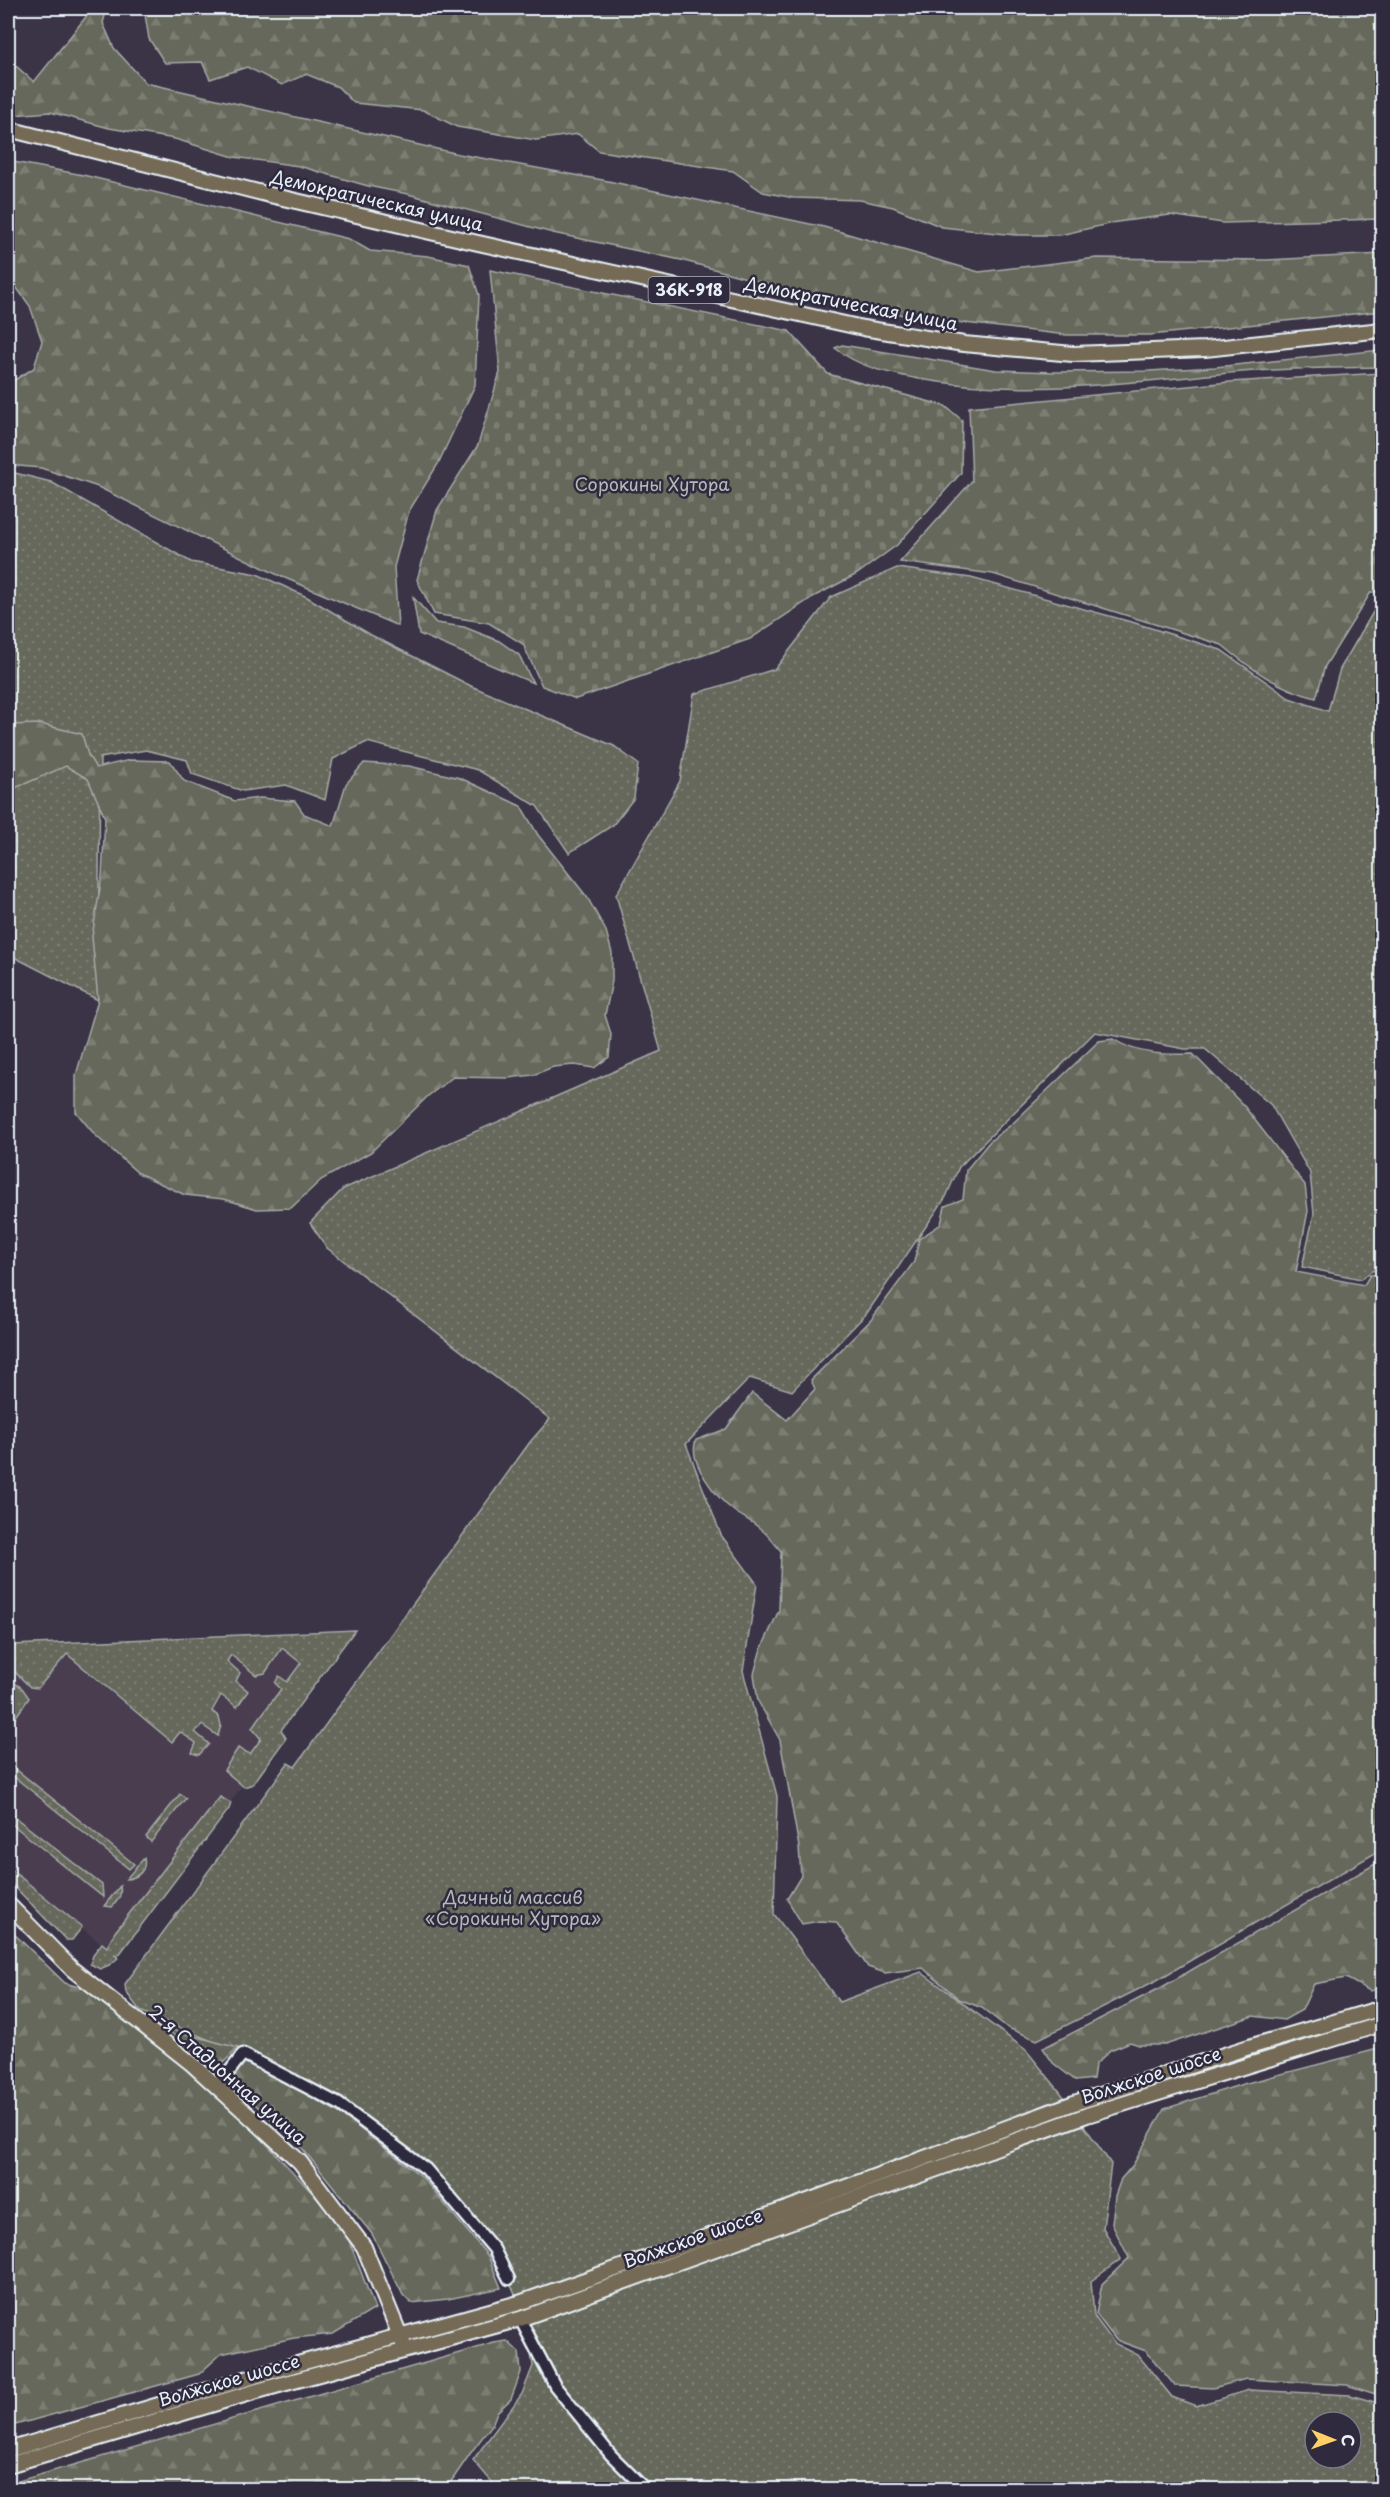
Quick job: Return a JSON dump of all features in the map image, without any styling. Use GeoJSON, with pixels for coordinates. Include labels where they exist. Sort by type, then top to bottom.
{"type":"FeatureCollection","features":[{"type":"Feature","properties":{"kind":"main road","name":"Демократическая улица"},"geometry":{"type":"LineString","coordinates":[[8,129],[270,195],[489,245],[863,328],[964,344],[1073,354],[1205,349],[1383,330]]}},
{"type":"Feature","properties":{"kind":"main road","name":"2-я Стадионная улица"},"geometry":{"type":"LineString","coordinates":[[8,1904],[72,1969],[218,2086],[300,2162],[364,2247],[401,2335],[405,2351]]}},
{"type":"Feature","properties":{"kind":"main road","name":"Волжское шоссе"},"geometry":{"type":"LineString","coordinates":[[8,2450],[526,2300],[779,2212],[1074,2103],[1249,2047],[1383,2008]]}},
{"type":"Feature","properties":{"kind":"main road","name":"Волжское шоссе"},"geometry":{"type":"LineString","coordinates":[[8,2465],[257,2391],[520,2319],[1087,2115],[1383,2024]]}},
{"type":"Feature","properties":{"kind":"street"},"geometry":{"type":"LineString","coordinates":[[218,2086],[243,2054],[339,2104],[426,2169],[494,2249],[509,2279]]}},
{"type":"Feature","properties":{"kind":"street"},"geometry":{"type":"LineString","coordinates":[[520,2319],[555,2386],[612,2455],[646,2490]]}},
{"type":"Feature","properties":{"kind":"shaded area"},"geometry":{"type":"Polygon","coordinates":[[[355,1630],[118,1958],[8,1867],[8,1669],[22,1649],[355,1630]]]}},
{"type":"Feature","properties":{"kind":"green space"},"geometry":{"type":"Polygon","coordinates":[[[93,8],[107,8],[103,23],[114,48],[146,83],[459,154],[608,181],[824,227],[979,272],[1097,258],[1267,260],[1382,254],[1382,311],[1150,335],[1067,335],[913,317],[805,294],[681,260],[553,233],[299,166],[234,157],[175,139],[109,128],[50,112],[8,114],[8,59],[34,82],[93,8]]]}},
{"type":"Feature","properties":{"kind":"green space"},"geometry":{"type":"Polygon","coordinates":[[[144,8],[1382,8],[1382,219],[1223,223],[1170,215],[1117,222],[1060,235],[1015,235],[942,227],[893,207],[860,200],[794,198],[763,192],[733,171],[599,151],[578,134],[536,140],[457,127],[423,110],[354,103],[338,87],[306,74],[282,85],[247,67],[210,79],[202,62],[165,63],[149,39],[144,8]]]}},
{"type":"Feature","properties":{"kind":"green space"},"geometry":{"type":"Polygon","coordinates":[[[8,161],[83,175],[349,239],[370,251],[428,256],[469,265],[479,295],[475,385],[438,464],[409,511],[394,567],[398,626],[278,575],[98,487],[41,468],[8,465],[8,384],[34,368],[42,341],[30,306],[8,276],[8,161]]]}},
{"type":"Feature","properties":{"kind":"green space","name":"Сорокины Хутора"},"geometry":{"type":"Polygon","coordinates":[[[490,270],[789,331],[828,374],[945,406],[962,420],[961,473],[897,545],[857,574],[813,597],[750,639],[576,699],[542,686],[523,644],[489,623],[434,614],[417,580],[437,510],[478,445],[500,372],[490,270]]]}},
{"type":"Feature","properties":{"kind":"green space"},"geometry":{"type":"Polygon","coordinates":[[[842,345],[996,370],[1149,371],[1215,367],[1382,350],[1382,367],[1266,370],[1074,386],[996,387],[919,379],[885,372],[864,365],[835,348],[842,345]]]}},
{"type":"Feature","properties":{"kind":"green space"},"geometry":{"type":"Polygon","coordinates":[[[1382,373],[1382,592],[1371,592],[1325,666],[1316,698],[1278,684],[1222,645],[993,574],[900,562],[972,481],[969,407],[1230,382],[1382,373]]]}},
{"type":"Feature","properties":{"kind":"green space"},"geometry":{"type":"Polygon","coordinates":[[[8,473],[51,482],[191,562],[257,574],[307,597],[371,635],[471,686],[614,746],[638,764],[634,798],[613,825],[569,853],[537,806],[478,770],[367,742],[333,759],[325,800],[286,785],[243,791],[192,774],[187,760],[146,750],[100,758],[98,1000],[8,954],[8,473]]]}},
{"type":"Feature","properties":{"kind":"green space","name":"Дачный массив «Сорокины Хутора»"},"geometry":{"type":"Polygon","coordinates":[[[897,568],[971,578],[1135,623],[1221,650],[1289,698],[1328,711],[1340,669],[1376,607],[1382,607],[1382,1268],[1372,1271],[1361,1279],[1302,1267],[1314,1214],[1310,1173],[1271,1105],[1205,1049],[1185,1049],[1095,1032],[959,1167],[946,1197],[867,1313],[792,1391],[750,1378],[686,1444],[721,1535],[757,1584],[743,1671],[777,1796],[774,1914],[839,2002],[921,1972],[1026,2050],[1061,2093],[1111,2164],[1103,2228],[1121,2259],[1091,2281],[1094,2316],[1114,2343],[1138,2355],[1172,2397],[1196,2406],[1249,2390],[1350,2395],[1382,2404],[1382,2489],[498,2489],[473,2460],[522,2394],[533,2366],[527,2330],[520,2319],[519,2303],[494,2249],[427,2169],[339,2104],[243,2054],[140,2011],[126,1992],[125,1984],[288,1763],[295,1767],[530,1442],[550,1419],[327,1248],[310,1223],[343,1189],[661,1051],[616,895],[680,781],[694,694],[775,669],[831,597],[897,568]]]}},
{"type":"Feature","properties":{"kind":"green space"},"geometry":{"type":"Polygon","coordinates":[[[413,597],[436,623],[464,627],[499,641],[519,655],[533,683],[419,634],[413,597]]]}},
{"type":"Feature","properties":{"kind":"green space"},"geometry":{"type":"Polygon","coordinates":[[[40,724],[82,734],[88,755],[96,768],[130,760],[170,761],[184,781],[235,801],[260,798],[295,801],[304,814],[333,826],[346,784],[364,763],[409,766],[460,778],[521,806],[538,835],[587,897],[606,931],[612,953],[612,981],[605,1015],[611,1034],[609,1057],[594,1068],[574,1065],[553,1067],[533,1075],[508,1078],[453,1077],[428,1096],[371,1152],[321,1180],[291,1208],[257,1209],[224,1199],[185,1195],[138,1173],[95,1135],[76,1112],[76,1075],[98,1000],[92,937],[102,876],[105,818],[88,779],[66,766],[8,791],[8,725],[40,724]]]}},
{"type":"Feature","properties":{"kind":"green space"},"geometry":{"type":"Polygon","coordinates":[[[1113,1039],[1141,1051],[1193,1054],[1244,1106],[1305,1185],[1308,1211],[1296,1272],[1364,1285],[1370,1275],[1382,1274],[1382,1849],[1157,1980],[1037,2040],[1008,2028],[982,2008],[959,1999],[923,1968],[885,1973],[868,1967],[836,1922],[820,1921],[802,1924],[787,1899],[801,1876],[799,1847],[780,1740],[758,1701],[754,1674],[760,1652],[779,1610],[781,1551],[761,1529],[734,1511],[712,1489],[700,1469],[694,1449],[696,1440],[726,1429],[752,1393],[787,1420],[815,1389],[811,1380],[871,1320],[914,1262],[919,1239],[941,1224],[945,1206],[963,1199],[966,1170],[990,1141],[1012,1124],[1099,1041],[1113,1039]]]}},
{"type":"Feature","properties":{"kind":"green space"},"geometry":{"type":"Polygon","coordinates":[[[355,1630],[281,1730],[286,1738],[253,1784],[244,1787],[224,1770],[238,1748],[250,1754],[261,1739],[252,1728],[281,1689],[275,1683],[279,1676],[287,1682],[301,1663],[282,1648],[265,1673],[256,1675],[231,1655],[227,1661],[240,1673],[236,1681],[248,1691],[237,1707],[221,1695],[212,1711],[219,1717],[221,1725],[218,1736],[202,1725],[195,1732],[209,1744],[199,1755],[192,1753],[196,1743],[180,1732],[172,1742],[67,1654],[38,1688],[30,1687],[10,1667],[8,1669],[8,1650],[12,1645],[355,1630]]]}},
{"type":"Feature","properties":{"kind":"green space"},"geometry":{"type":"Polygon","coordinates":[[[8,1678],[22,1688],[29,1698],[8,1728],[8,1678]]]}},
{"type":"Feature","properties":{"kind":"green space"},"geometry":{"type":"Polygon","coordinates":[[[8,1763],[134,1864],[129,1869],[8,1772],[8,1763]]]}},
{"type":"Feature","properties":{"kind":"green space"},"geometry":{"type":"Polygon","coordinates":[[[180,1794],[186,1798],[151,1842],[146,1837],[180,1794]]]}},
{"type":"Feature","properties":{"kind":"green space"},"geometry":{"type":"Polygon","coordinates":[[[220,1797],[231,1803],[229,1809],[118,1956],[114,1954],[118,1958],[100,1969],[90,1964],[94,1953],[102,1943],[107,1947],[115,1932],[220,1797]]]}},
{"type":"Feature","properties":{"kind":"green space"},"geometry":{"type":"Polygon","coordinates":[[[8,1812],[102,1885],[103,1897],[8,1821],[8,1812]]]}},
{"type":"Feature","properties":{"kind":"green space"},"geometry":{"type":"Polygon","coordinates":[[[144,1858],[141,1873],[126,1879],[144,1858]]]}},
{"type":"Feature","properties":{"kind":"green space"},"geometry":{"type":"Polygon","coordinates":[[[1382,1860],[1382,1988],[1370,1991],[1346,1978],[1314,1984],[1302,2010],[1284,2020],[1253,2016],[1165,2045],[1139,2045],[1130,2042],[1110,2050],[1095,2065],[1093,2079],[1076,2081],[1053,2063],[1043,2048],[1162,1987],[1382,1860]]]}},
{"type":"Feature","properties":{"kind":"green space"},"geometry":{"type":"Polygon","coordinates":[[[8,1867],[82,1927],[72,1940],[66,1940],[8,1880],[8,1867]]]}},
{"type":"Feature","properties":{"kind":"green space"},"geometry":{"type":"Polygon","coordinates":[[[120,1886],[120,1895],[112,1907],[104,1906],[120,1886]]]}},
{"type":"Feature","properties":{"kind":"green space"},"geometry":{"type":"Polygon","coordinates":[[[8,1928],[65,1983],[106,1995],[192,2064],[344,2227],[375,2309],[333,2334],[294,2338],[221,2354],[199,2374],[8,2427],[8,1928]]]}},
{"type":"Feature","properties":{"kind":"green space"},"geometry":{"type":"Polygon","coordinates":[[[165,2028],[238,2048],[217,2069],[165,2028]]]}},
{"type":"Feature","properties":{"kind":"green space"},"geometry":{"type":"Polygon","coordinates":[[[1382,2048],[1382,2396],[1347,2385],[1246,2379],[1213,2388],[1175,2386],[1146,2351],[1116,2340],[1096,2314],[1102,2284],[1129,2258],[1112,2224],[1115,2196],[1121,2179],[1133,2165],[1164,2109],[1243,2084],[1382,2048]]]}},
{"type":"Feature","properties":{"kind":"green space"},"geometry":{"type":"Polygon","coordinates":[[[246,2058],[341,2114],[422,2177],[488,2256],[501,2288],[448,2299],[411,2303],[403,2295],[372,2234],[298,2143],[236,2087],[232,2080],[246,2058]]]}},
{"type":"Feature","properties":{"kind":"green space"},"geometry":{"type":"Polygon","coordinates":[[[507,2341],[519,2352],[521,2372],[511,2399],[497,2412],[492,2425],[446,2489],[8,2489],[8,2484],[507,2341]]]}}]}
